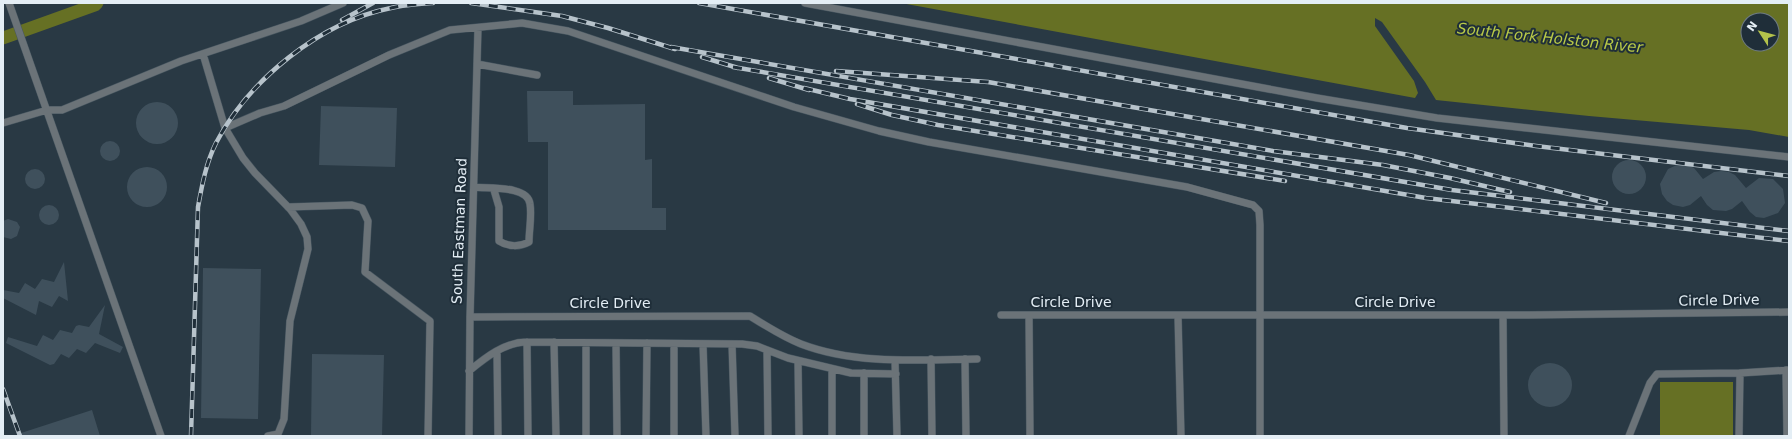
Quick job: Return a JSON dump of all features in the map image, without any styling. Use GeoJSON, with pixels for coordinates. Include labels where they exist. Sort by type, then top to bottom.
{"type":"FeatureCollection","features":[{"type":"Feature","properties":{"kind":"lane"},"geometry":{"type":"LineString","coordinates":[[9,3],[161,436]]}},
{"type":"Feature","properties":{"kind":"lane"},"geometry":{"type":"LineString","coordinates":[[3,123],[47,110],[62,110],[203,54],[301,21],[343,3]]}},
{"type":"Feature","properties":{"kind":"lane"},"geometry":{"type":"LineString","coordinates":[[805,3],[1437,118],[1789,157]]}},
{"type":"Feature","properties":{"kind":"lane"},"geometry":{"type":"LineString","coordinates":[[225,128],[260,113],[284,106],[389,55],[450,30],[522,23],[568,30],[794,107],[879,131],[929,142],[1187,187],[1253,204],[1259,211],[1260,225],[1260,436]]}},
{"type":"Feature","properties":{"kind":"lane","name":"South Eastman Road"},"geometry":{"type":"LineString","coordinates":[[469,436],[470,317],[478,28]]}},
{"type":"Feature","properties":{"kind":"lane"},"geometry":{"type":"LineString","coordinates":[[203,54],[225,128],[243,158],[288,206],[301,224],[307,237],[308,249],[290,321],[284,419],[278,434],[268,436]]}},
{"type":"Feature","properties":{"kind":"lane"},"geometry":{"type":"LineString","coordinates":[[477,64],[537,75]]}},
{"type":"Feature","properties":{"kind":"lane"},"geometry":{"type":"LineString","coordinates":[[474,187],[494,190],[517,190],[527,196],[530,202],[529,242],[522,245],[505,245],[499,241],[499,207],[494,190]]}},
{"type":"Feature","properties":{"kind":"lane"},"geometry":{"type":"LineString","coordinates":[[288,206],[352,206],[362,208],[368,221],[365,272],[430,321],[428,436]]}},
{"type":"Feature","properties":{"kind":"lane","name":"Circle Drive"},"geometry":{"type":"LineString","coordinates":[[1001,315],[1503,315],[1789,312]]}},
{"type":"Feature","properties":{"kind":"lane"},"geometry":{"type":"LineString","coordinates":[[1503,315],[1504,436]]}},
{"type":"Feature","properties":{"kind":"lane","name":"Circle Drive"},"geometry":{"type":"LineString","coordinates":[[470,317],[750,316],[785,337],[802,345],[840,354],[895,360]]}},
{"type":"Feature","properties":{"kind":"lane"},"geometry":{"type":"LineString","coordinates":[[1029,316],[1030,436]]}},
{"type":"Feature","properties":{"kind":"lane"},"geometry":{"type":"LineString","coordinates":[[1178,316],[1181,436]]}},
{"type":"Feature","properties":{"kind":"lane"},"geometry":{"type":"LineString","coordinates":[[469,371],[488,355],[518,342],[554,342],[732,344],[757,346],[798,361],[832,369],[864,373],[896,374]]}},
{"type":"Feature","properties":{"kind":"lane"},"geometry":{"type":"LineString","coordinates":[[527,342],[528,436]]}},
{"type":"Feature","properties":{"kind":"lane"},"geometry":{"type":"LineString","coordinates":[[554,342],[556,436]]}},
{"type":"Feature","properties":{"kind":"lane"},"geometry":{"type":"LineString","coordinates":[[586,343],[586,436]]}},
{"type":"Feature","properties":{"kind":"lane"},"geometry":{"type":"LineString","coordinates":[[616,343],[617,436]]}},
{"type":"Feature","properties":{"kind":"lane"},"geometry":{"type":"LineString","coordinates":[[646,436],[647,343]]}},
{"type":"Feature","properties":{"kind":"lane"},"geometry":{"type":"LineString","coordinates":[[674,344],[674,436]]}},
{"type":"Feature","properties":{"kind":"lane"},"geometry":{"type":"LineString","coordinates":[[703,344],[706,436]]}},
{"type":"Feature","properties":{"kind":"lane"},"geometry":{"type":"LineString","coordinates":[[732,344],[735,436]]}},
{"type":"Feature","properties":{"kind":"lane"},"geometry":{"type":"LineString","coordinates":[[767,350],[768,436]]}},
{"type":"Feature","properties":{"kind":"lane"},"geometry":{"type":"LineString","coordinates":[[497,351],[498,436]]}},
{"type":"Feature","properties":{"kind":"lane"},"geometry":{"type":"LineString","coordinates":[[965,359],[966,436]]}},
{"type":"Feature","properties":{"kind":"lane"},"geometry":{"type":"LineString","coordinates":[[897,436],[895,360],[977,359]]}},
{"type":"Feature","properties":{"kind":"lane"},"geometry":{"type":"LineString","coordinates":[[931,360],[932,436]]}},
{"type":"Feature","properties":{"kind":"lane"},"geometry":{"type":"LineString","coordinates":[[798,361],[799,436]]}},
{"type":"Feature","properties":{"kind":"lane"},"geometry":{"type":"LineString","coordinates":[[832,369],[832,436]]}},
{"type":"Feature","properties":{"kind":"lane"},"geometry":{"type":"LineString","coordinates":[[1632,435],[1650,383],[1658,374],[1740,373],[1788,370],[1788,436]]}},
{"type":"Feature","properties":{"kind":"lane"},"geometry":{"type":"LineString","coordinates":[[864,373],[864,436]]}},
{"type":"Feature","properties":{"kind":"lane"},"geometry":{"type":"LineString","coordinates":[[1738,436],[1740,373]]}},
{"type":"Feature","properties":{"kind":"water","name":"South Fork Holston River"},"geometry":{"type":"Polygon","coordinates":[[[901,3],[1789,3],[1789,137],[1749,130],[1589,116],[1436,100],[1425,82],[1382,22],[1375,18],[1375,26],[1414,81],[1418,93],[1415,98],[901,3]]]}},
{"type":"Feature","properties":{"kind":"water"},"geometry":{"type":"Polygon","coordinates":[[[1660,382],[1733,382],[1733,436],[1660,436],[1660,382]]]}},
{"type":"Feature","properties":{"kind":"building"},"geometry":{"type":"Polygon","coordinates":[[[527,91],[573,91],[573,105],[645,104],[645,160],[652,159],[652,208],[666,208],[666,230],[548,230],[548,142],[528,142],[527,91]]]}},
{"type":"Feature","properties":{"kind":"building"},"geometry":{"type":"Polygon","coordinates":[[[157,102],[172,108],[178,123],[172,138],[157,144],[142,138],[136,123],[142,108],[157,102]]]}},
{"type":"Feature","properties":{"kind":"building"},"geometry":{"type":"Polygon","coordinates":[[[321,106],[397,108],[395,167],[319,165],[321,106]]]}},
{"type":"Feature","properties":{"kind":"building"},"geometry":{"type":"Polygon","coordinates":[[[110,141],[117,144],[120,151],[117,158],[110,161],[103,158],[100,151],[103,144],[110,141]]]}},
{"type":"Feature","properties":{"kind":"building"},"geometry":{"type":"Polygon","coordinates":[[[1629,160],[1641,165],[1646,177],[1641,189],[1629,194],[1617,189],[1612,177],[1617,165],[1629,160]]]}},
{"type":"Feature","properties":{"kind":"building"},"geometry":{"type":"Polygon","coordinates":[[[1679,164],[1694,168],[1703,179],[1714,172],[1729,172],[1735,175],[1746,188],[1759,178],[1773,179],[1783,189],[1785,203],[1778,213],[1764,218],[1756,217],[1750,212],[1742,201],[1732,209],[1726,211],[1713,210],[1707,205],[1701,196],[1690,205],[1683,207],[1673,205],[1667,201],[1662,194],[1660,184],[1668,169],[1679,164]]]}},
{"type":"Feature","properties":{"kind":"building"},"geometry":{"type":"Polygon","coordinates":[[[143,167],[151,167],[158,170],[164,176],[167,187],[164,198],[158,204],[151,207],[143,207],[136,204],[130,198],[127,191],[127,183],[130,176],[136,170],[143,167]]]}},
{"type":"Feature","properties":{"kind":"building"},"geometry":{"type":"Polygon","coordinates":[[[35,169],[42,172],[45,179],[42,186],[35,189],[28,186],[25,179],[28,172],[35,169]]]}},
{"type":"Feature","properties":{"kind":"building"},"geometry":{"type":"Polygon","coordinates":[[[49,205],[56,208],[59,215],[56,222],[49,225],[42,222],[39,215],[42,208],[49,205]]]}},
{"type":"Feature","properties":{"kind":"building"},"geometry":{"type":"Polygon","coordinates":[[[8,219],[17,222],[20,227],[17,236],[11,239],[3,237],[3,221],[8,219]]]}},
{"type":"Feature","properties":{"kind":"building"},"geometry":{"type":"Polygon","coordinates":[[[64,262],[68,301],[59,296],[52,307],[39,301],[36,315],[3,298],[3,290],[19,293],[25,283],[35,289],[42,279],[54,282],[64,262]]]}},
{"type":"Feature","properties":{"kind":"building"},"geometry":{"type":"Polygon","coordinates":[[[203,268],[261,269],[258,419],[201,418],[203,268]]]}},
{"type":"Feature","properties":{"kind":"building"},"geometry":{"type":"Polygon","coordinates":[[[105,305],[99,334],[123,347],[120,353],[95,343],[86,353],[77,349],[69,358],[61,354],[54,364],[50,365],[6,343],[8,337],[37,346],[43,335],[53,340],[60,330],[72,333],[76,326],[79,325],[89,327],[105,305]]]}},
{"type":"Feature","properties":{"kind":"building"},"geometry":{"type":"Polygon","coordinates":[[[312,354],[384,355],[382,436],[311,436],[312,354]]]}},
{"type":"Feature","properties":{"kind":"building"},"geometry":{"type":"Polygon","coordinates":[[[1546,363],[1554,363],[1566,369],[1572,381],[1572,389],[1566,401],[1554,407],[1546,407],[1534,401],[1528,389],[1528,381],[1534,369],[1546,363]]]}},
{"type":"Feature","properties":{"kind":"building"},"geometry":{"type":"Polygon","coordinates":[[[92,410],[100,436],[18,436],[18,434],[92,410]]]}},
{"type":"Feature","properties":{"kind":"waterway"},"geometry":{"type":"LineString","coordinates":[[3,38],[97,3]]}},
{"type":"Feature","properties":{"kind":"railway"},"geometry":{"type":"LineString","coordinates":[[342,20],[373,3]]}},
{"type":"Feature","properties":{"kind":"railway"},"geometry":{"type":"LineString","coordinates":[[191,436],[198,207],[207,166],[216,143],[230,120],[247,97],[267,76],[289,57],[313,40],[338,26],[364,15],[396,7],[433,3]]}},
{"type":"Feature","properties":{"kind":"railway"},"geometry":{"type":"LineString","coordinates":[[471,3],[562,16],[608,28],[675,49]]}},
{"type":"Feature","properties":{"kind":"railway"},"geometry":{"type":"LineString","coordinates":[[699,3],[1407,128],[1536,146],[1789,176]]}},
{"type":"Feature","properties":{"kind":"railway"},"geometry":{"type":"LineString","coordinates":[[671,47],[1273,151],[1383,165],[1450,178],[1510,192]]}},
{"type":"Feature","properties":{"kind":"railway"},"geometry":{"type":"LineString","coordinates":[[702,57],[738,68]]}},
{"type":"Feature","properties":{"kind":"railway"},"geometry":{"type":"LineString","coordinates":[[733,67],[1452,190],[1789,231]]}},
{"type":"Feature","properties":{"kind":"railway"},"geometry":{"type":"LineString","coordinates":[[836,71],[988,82],[1409,155],[1606,203]]}},
{"type":"Feature","properties":{"kind":"railway"},"geometry":{"type":"LineString","coordinates":[[769,78],[809,90]]}},
{"type":"Feature","properties":{"kind":"railway"},"geometry":{"type":"LineString","coordinates":[[804,88],[850,99],[1426,198],[1789,241]]}},
{"type":"Feature","properties":{"kind":"railway"},"geometry":{"type":"LineString","coordinates":[[857,104],[892,115],[938,125],[1285,181]]}},
{"type":"Feature","properties":{"kind":"railway"},"geometry":{"type":"LineString","coordinates":[[3,389],[20,436]]}}]}
